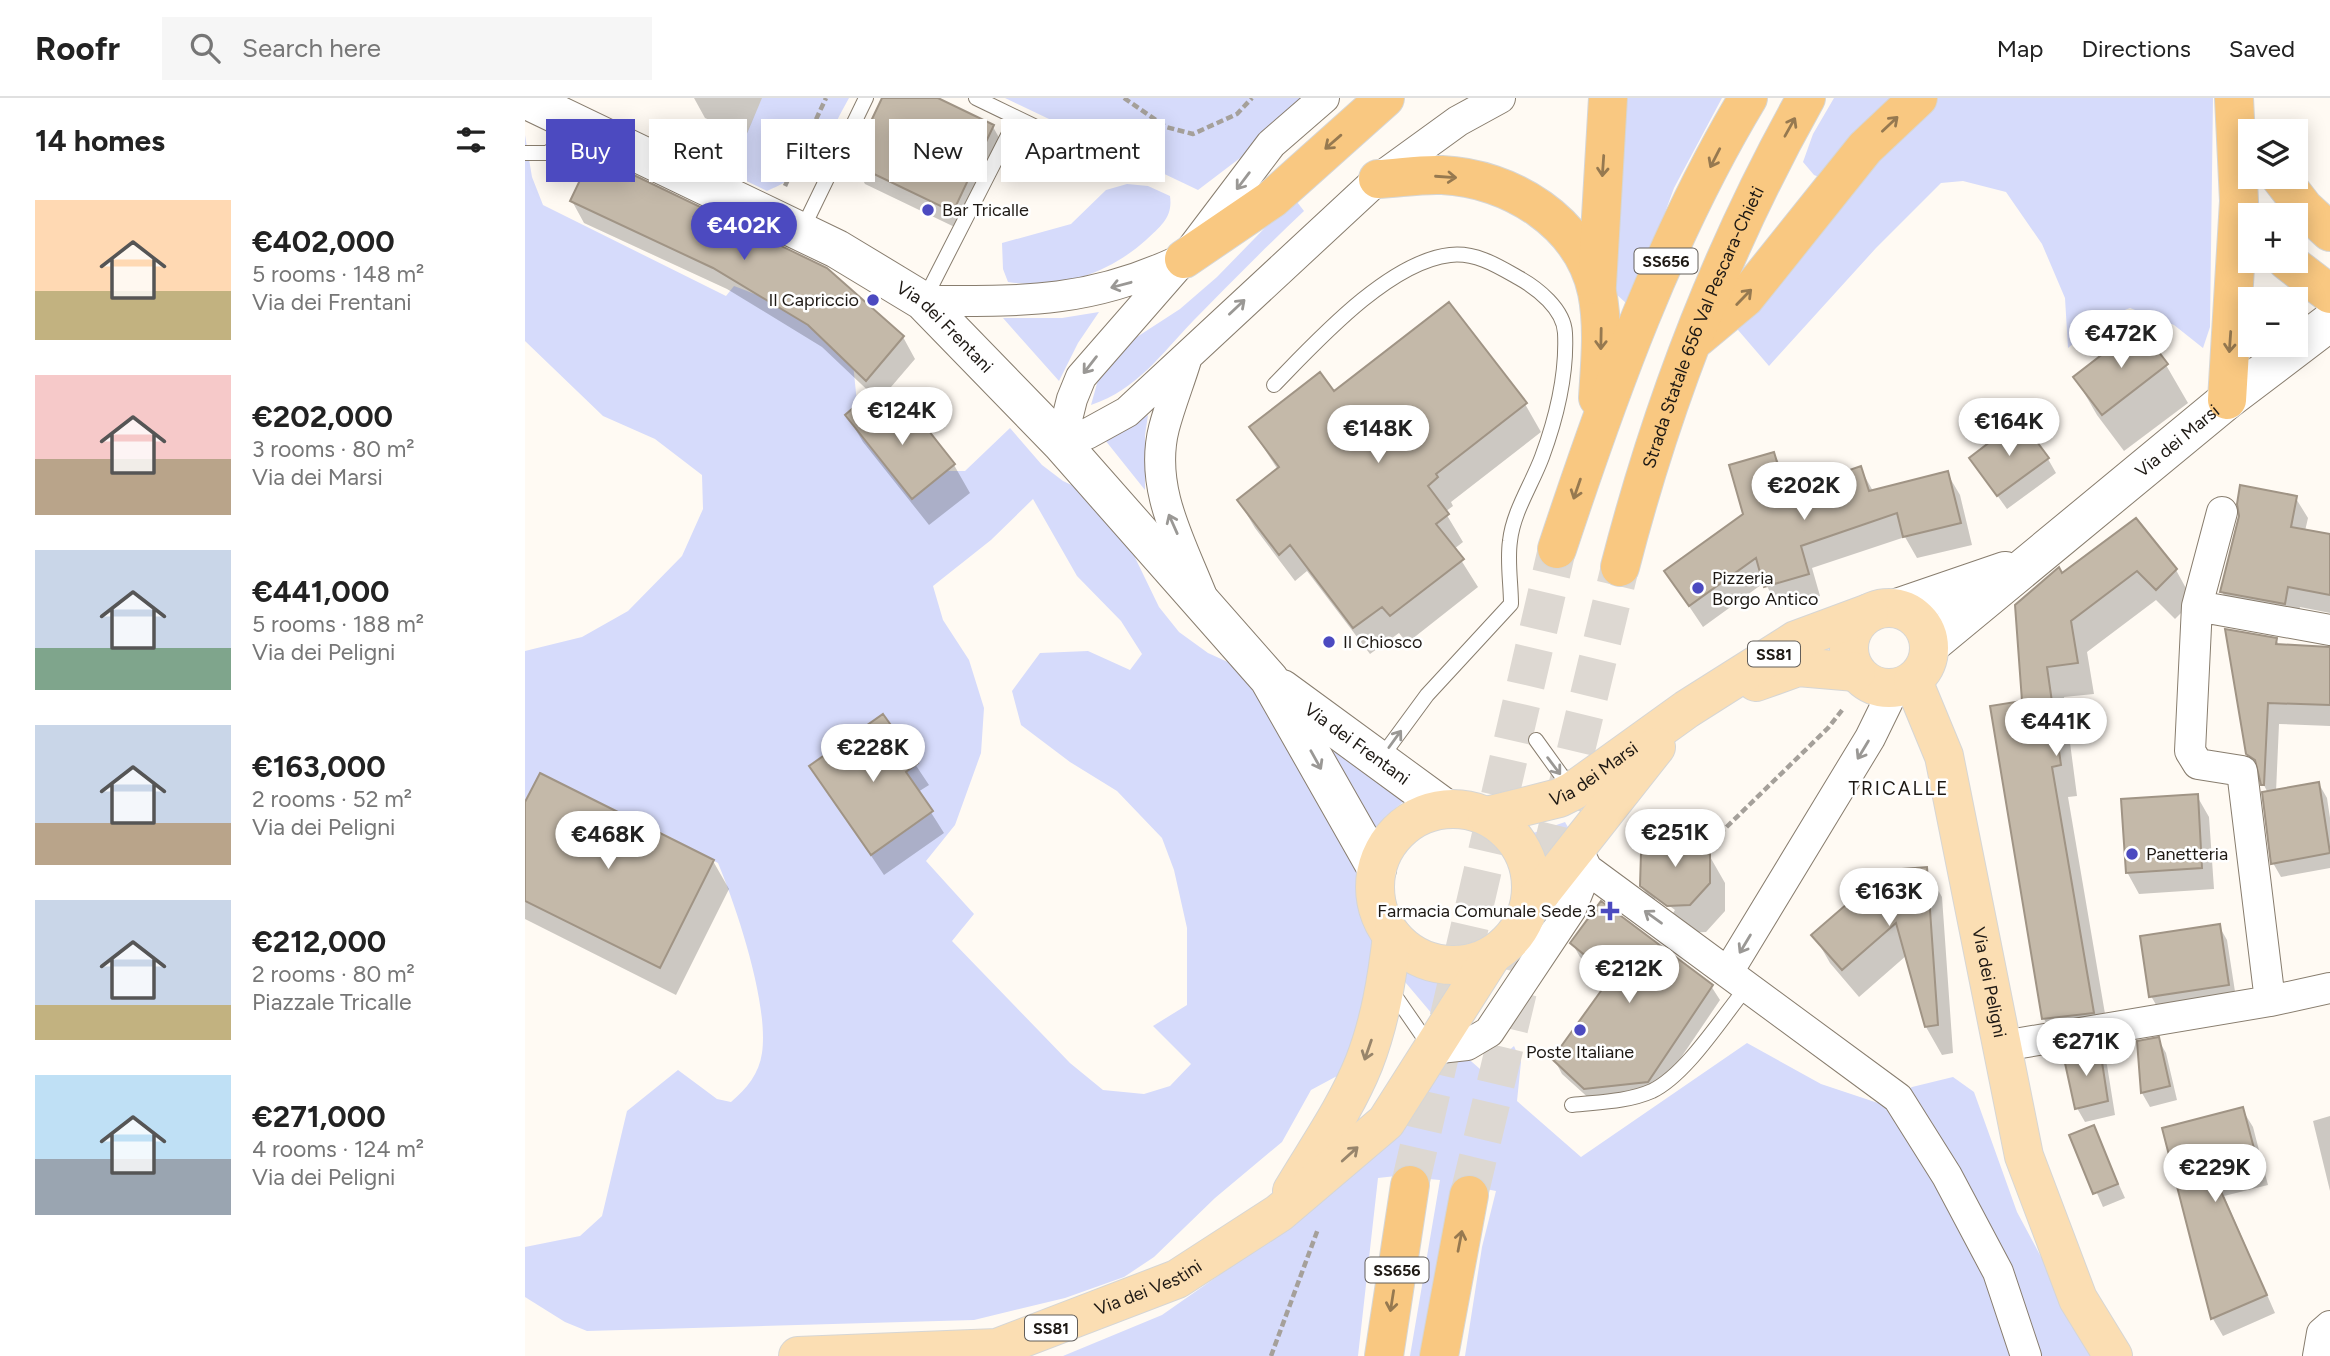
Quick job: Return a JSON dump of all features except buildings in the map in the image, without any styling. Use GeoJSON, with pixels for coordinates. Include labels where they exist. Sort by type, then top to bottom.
{"type":"FeatureCollection","features":[{"type":"Feature","properties":{"kind":"highway"},"geometry":{"type":"LineString","coordinates":[[1184,259],[1272,199],[1385,98]]}},
{"type":"Feature","properties":{"kind":"highway"},"geometry":{"type":"LineString","coordinates":[[1597,429],[1601,332],[1597,291],[1608,98]]}},
{"type":"Feature","properties":{"kind":"highway","name":"SS656"},"geometry":{"type":"LineString","coordinates":[[1557,549],[1597,429],[1687,211],[1748,98]]}},
{"type":"Feature","properties":{"kind":"highway","name":"Strada Statale 656 Val Pescara-Chieti"},"geometry":{"type":"LineString","coordinates":[[1620,567],[1648,464],[1692,342],[1745,219],[1806,98]]}},
{"type":"Feature","properties":{"kind":"highway"},"geometry":{"type":"LineString","coordinates":[[1692,342],[1745,298],[1865,148],[1918,98]]}},
{"type":"Feature","properties":{"kind":"highway"},"geometry":{"type":"LineString","coordinates":[[2234,98],[2244,203]]}},
{"type":"Feature","properties":{"kind":"highway"},"geometry":{"type":"LineString","coordinates":[[2257,98],[2259,119]]}},
{"type":"Feature","properties":{"kind":"highway"},"geometry":{"type":"LineString","coordinates":[[1378,179],[1442,175],[1475,180],[1516,195],[1545,211],[1573,240],[1597,291]]}},
{"type":"Feature","properties":{"kind":"highway"},"geometry":{"type":"LineString","coordinates":[[2289,189],[2304,208],[2330,232]]}},
{"type":"Feature","properties":{"kind":"highway"},"geometry":{"type":"LineString","coordinates":[[2227,400],[2239,273]]}},
{"type":"Feature","properties":{"kind":"highway"},"geometry":{"type":"LineString","coordinates":[[2303,273],[2330,294]]}},
{"type":"Feature","properties":{"kind":"highway","name":"SS656"},"geometry":{"type":"LineString","coordinates":[[1384,1356],[1410,1185]]}},
{"type":"Feature","properties":{"kind":"highway","name":"SS656"},"geometry":{"type":"LineString","coordinates":[[1439,1356],[1469,1195]]}},
{"type":"Feature","properties":{"kind":"main road","name":"Via dei Frentani"},"geometry":{"type":"LineString","coordinates":[[525,99],[568,119]]}},
{"type":"Feature","properties":{"kind":"main road","name":"Via dei Frentani"},"geometry":{"type":"LineString","coordinates":[[635,151],[801,231],[923,301],[1062,443],[1269,679],[1377,869]]}},
{"type":"Feature","properties":{"kind":"main road","name":"Via dei Marsi"},"geometry":{"type":"LineString","coordinates":[[1929,646],[2227,400],[2330,322]]}},
{"type":"Feature","properties":{"kind":"main road","name":"Via dei Marsi"},"geometry":{"type":"LineString","coordinates":[[1487,816],[1559,798],[1573,791],[1687,709],[1796,640],[2027,563]]}},
{"type":"Feature","properties":{"kind":"main road"},"geometry":{"type":"LineString","coordinates":[[1883,610],[1920,622],[1929,646],[1922,671],[1883,681],[1850,659],[1851,632],[1883,610]]}},
{"type":"Feature","properties":{"kind":"main road","name":"Via dei Marsi"},"geometry":{"type":"LineString","coordinates":[[1529,908],[1582,858],[1687,709],[1798,667],[1883,681]]}},
{"type":"Feature","properties":{"kind":"main road","name":"Via dei Frentani"},"geometry":{"type":"LineString","coordinates":[[1269,679],[1446,808]]}},
{"type":"Feature","properties":{"kind":"main road","name":"Via dei Peligni"},"geometry":{"type":"LineString","coordinates":[[1883,681],[1944,756],[2024,1156],[2078,1299],[2113,1356]]}},
{"type":"Feature","properties":{"kind":"main road"},"geometry":{"type":"LineString","coordinates":[[1392,936],[1381,915],[1375,892],[1377,869],[1386,847],[1402,828],[1422,815],[1446,808]]}},
{"type":"Feature","properties":{"kind":"main road","name":"SS81"},"geometry":{"type":"LineString","coordinates":[[1392,936],[1408,951],[1439,963],[1472,963],[1492,955],[1509,943],[1529,908],[1531,881],[1524,855],[1510,832],[1487,816],[1467,809],[1446,808]]}},
{"type":"Feature","properties":{"kind":"main road","name":"Via dei Vestini"},"geometry":{"type":"LineString","coordinates":[[1279,1213],[1350,1093],[1378,1022],[1392,936]]}},
{"type":"Feature","properties":{"kind":"main road","name":"Via dei Vestini"},"geometry":{"type":"LineString","coordinates":[[798,1356],[997,1348],[1177,1279],[1279,1213],[1386,1122],[1492,955]]}},
{"type":"Feature","properties":{"kind":"street"},"geometry":{"type":"LineString","coordinates":[[1062,443],[1081,377],[1184,259],[1271,144],[1324,98]]}},
{"type":"Feature","properties":{"kind":"street"},"geometry":{"type":"LineString","coordinates":[[1062,443],[1087,435],[1127,412],[1378,179],[1458,121],[1500,98]]}},
{"type":"Feature","properties":{"kind":"street"},"geometry":{"type":"LineString","coordinates":[[923,301],[1020,301],[1077,296],[1132,282],[1184,259]]}},
{"type":"Feature","properties":{"kind":"street"},"geometry":{"type":"LineString","coordinates":[[1188,354],[1164,429],[1160,472],[1167,513],[1208,610]]}},
{"type":"Feature","properties":{"kind":"street"},"geometry":{"type":"LineString","coordinates":[[2222,512],[2197,606],[2190,751],[2198,764],[2242,771],[2270,1001]]}},
{"type":"Feature","properties":{"kind":"street"},"geometry":{"type":"LineString","coordinates":[[2197,606],[2330,630]]}},
{"type":"Feature","properties":{"kind":"street"},"geometry":{"type":"LineString","coordinates":[[1737,979],[1870,738],[1883,681]]}},
{"type":"Feature","properties":{"kind":"street"},"geometry":{"type":"LineString","coordinates":[[1431,1049],[1467,1045],[1489,1031],[1571,909],[1582,858],[1737,979],[1898,1098],[1947,1176],[1998,1272],[2026,1356]]}},
{"type":"Feature","properties":{"kind":"street"},"geometry":{"type":"LineString","coordinates":[[2003,1046],[2270,1001],[2330,988]]}},
{"type":"Feature","properties":{"kind":"street"},"geometry":{"type":"LineString","coordinates":[[2318,1356],[2322,1333],[2330,1326]]}},
{"type":"Feature","properties":{"kind":"lane"},"geometry":{"type":"LineString","coordinates":[[801,231],[866,98]]}},
{"type":"Feature","properties":{"kind":"lane"},"geometry":{"type":"LineString","coordinates":[[923,301],[1017,118],[976,98]]}},
{"type":"Feature","properties":{"kind":"lane"},"geometry":{"type":"LineString","coordinates":[[525,153],[546,153]]}},
{"type":"Feature","properties":{"kind":"lane"},"geometry":{"type":"LineString","coordinates":[[1274,385],[1324,334],[1383,284],[1411,268],[1450,255],[1484,258],[1529,284],[1549,300],[1565,330],[1563,373],[1554,417],[1510,541],[1511,604],[1410,718],[1379,760]]}},
{"type":"Feature","properties":{"kind":"lane"},"geometry":{"type":"LineString","coordinates":[[1536,740],[1573,791]]}},
{"type":"Feature","properties":{"kind":"lane"},"geometry":{"type":"LineString","coordinates":[[1571,1105],[1616,1101],[1651,1091],[1674,1077],[1737,979]]}},
{"type":"Feature","properties":{"kind":"lane"},"geometry":{"type":"LineString","coordinates":[[1386,983],[1431,1049]]}},
{"type":"Feature","properties":{"kind":"path"},"geometry":{"type":"LineString","coordinates":[[1124,98],[1166,127],[1193,134],[1237,114],[1252,98]]}},
{"type":"Feature","properties":{"kind":"path"},"geometry":{"type":"LineString","coordinates":[[1704,849],[1828,728],[1883,681]]}},
{"type":"Feature","properties":{"kind":"path"},"geometry":{"type":"LineString","coordinates":[[1271,1356],[1320,1223]]}},
{"type":"Feature","properties":{"kind":"shaded area"},"geometry":{"type":"Polygon","coordinates":[[[762,98],[849,98],[838,119],[761,119],[761,182],[785,182],[767,191],[747,181],[747,133],[762,98]]]}},
{"type":"Feature","properties":{"kind":"shaded area"},"geometry":{"type":"Polygon","coordinates":[[[1005,98],[1306,98],[1277,130],[1198,190],[1165,174],[1165,119],[1049,119],[1005,98]]]}},
{"type":"Feature","properties":{"kind":"shaded area"},"geometry":{"type":"Polygon","coordinates":[[[1615,98],[1722,98],[1674,188],[1639,283],[1626,303],[1616,294],[1609,226],[1615,98]]]}},
{"type":"Feature","properties":{"kind":"shaded area"},"geometry":{"type":"Polygon","coordinates":[[[1834,98],[1909,98],[1826,180],[1814,175],[1803,162],[1813,134],[1834,98]]]}},
{"type":"Feature","properties":{"kind":"shaded area"},"geometry":{"type":"Polygon","coordinates":[[[1926,98],[2213,98],[2210,327],[2203,348],[2174,325],[2130,308],[2104,318],[2068,348],[2065,298],[2042,244],[2006,192],[1963,181],[1941,183],[1876,248],[1769,366],[1732,323],[1926,98]]]}},
{"type":"Feature","properties":{"kind":"shaded area"},"geometry":{"type":"Polygon","coordinates":[[[525,135],[532,177],[543,205],[726,296],[734,286],[780,306],[852,353],[858,413],[867,443],[913,465],[937,470],[965,471],[1010,428],[1042,465],[1063,481],[1086,492],[1127,541],[1159,607],[1179,632],[1208,653],[1252,673],[1369,880],[1373,952],[1358,1041],[1337,1076],[1311,1090],[1282,1142],[1215,1198],[1154,1257],[1124,1277],[1065,1298],[974,1320],[587,1331],[565,1322],[525,1297],[525,1247],[580,1236],[602,1216],[627,1111],[678,1070],[717,1099],[731,1102],[747,1086],[758,1068],[763,1033],[750,957],[718,863],[642,823],[602,806],[563,797],[525,802],[525,651],[582,637],[628,611],[682,556],[703,509],[702,475],[655,439],[603,416],[525,341],[525,135]],[[1033,499],[991,540],[933,586],[943,620],[969,660],[984,708],[981,753],[955,825],[926,861],[974,914],[952,941],[1070,1063],[1103,1090],[1144,1094],[1170,1086],[1191,1064],[1153,1026],[1187,1005],[1187,928],[1174,870],[1162,838],[1117,791],[1070,762],[1021,725],[1012,691],[1040,653],[1088,651],[1130,670],[1142,654],[1121,621],[1077,576],[1033,499]]]}},
{"type":"Feature","properties":{"kind":"shaded area"},"geometry":{"type":"Polygon","coordinates":[[[1127,184],[1148,186],[1170,196],[1168,215],[1146,240],[1116,262],[1082,277],[1046,284],[1008,282],[1003,269],[1002,243],[1071,224],[1106,190],[1127,184]]]}},
{"type":"Feature","properties":{"kind":"shaded area"},"geometry":{"type":"Polygon","coordinates":[[[1294,198],[1304,211],[1220,293],[1148,369],[1122,390],[1091,405],[1098,380],[1123,346],[1180,309],[1217,277],[1294,198]]]}},
{"type":"Feature","properties":{"kind":"shaded area"},"geometry":{"type":"Polygon","coordinates":[[[1099,312],[1078,343],[1059,381],[1003,318],[1062,318],[1099,312]]]}},
{"type":"Feature","properties":{"kind":"shaded area"},"geometry":{"type":"Polygon","coordinates":[[[1148,415],[1145,435],[1145,490],[1101,435],[1125,429],[1148,415]]]}},
{"type":"Feature","properties":{"kind":"shaded area"},"geometry":{"type":"Polygon","coordinates":[[[1298,707],[1408,798],[1371,833],[1298,707]]]}},
{"type":"Feature","properties":{"kind":"shaded area"},"geometry":{"type":"Polygon","coordinates":[[[1565,822],[1573,836],[1535,877],[1528,851],[1519,838],[1565,822]]]}},
{"type":"Feature","properties":{"kind":"shaded area"},"geometry":{"type":"Polygon","coordinates":[[[1400,958],[1441,969],[1457,969],[1433,1015],[1400,976],[1400,958]]]}},
{"type":"Feature","properties":{"kind":"shaded area"},"geometry":{"type":"Polygon","coordinates":[[[1448,1041],[1480,1069],[1489,1068],[1514,1046],[1521,1062],[1517,1101],[1581,1157],[1747,1043],[1821,1084],[1884,1105],[1912,1087],[1953,1077],[1974,1092],[2017,1212],[2094,1356],[1465,1356],[1482,1247],[1496,1191],[1455,1183],[1427,1356],[1410,1356],[1440,1180],[1396,1176],[1378,1178],[1358,1356],[1063,1356],[1162,1315],[1288,1227],[1448,1041]]]}},
{"type":"Feature","properties":{"kind":"tunnel"},"geometry":{"type":"LineString","coordinates":[[1410,1185],[1557,549]]}},
{"type":"Feature","properties":{"kind":"tunnel"},"geometry":{"type":"LineString","coordinates":[[1469,1195],[1620,567]]}},
{"type":"Feature","properties":{"kind":"place","name":"Bar Tricalle"},"geometry":{"type":"Point","coordinates":[928,210]}},
{"type":"Feature","properties":{"kind":"place","name":"Il Capriccio"},"geometry":{"type":"Point","coordinates":[873,300]}},
{"type":"Feature","properties":{"kind":"place","name":"Pizzeria Borgo Antico"},"geometry":{"type":"Point","coordinates":[1698,588]}},
{"type":"Feature","properties":{"kind":"place","name":"Il Chiosco"},"geometry":{"type":"Point","coordinates":[1329,642]}},
{"type":"Feature","properties":{"kind":"place","name":"Panetteria"},"geometry":{"type":"Point","coordinates":[2132,854]}},
{"type":"Feature","properties":{"kind":"place","name":"Farmacia Comunale Sede 3"},"geometry":{"type":"Point","coordinates":[1610,911]}},
{"type":"Feature","properties":{"kind":"place","name":"Poste Italiane"},"geometry":{"type":"Point","coordinates":[1580,1030]}},
{"type":"Feature","properties":{"kind":"district","name":"TRICALLE"},"geometry":{"type":"Point","coordinates":[1899,788]}}]}
